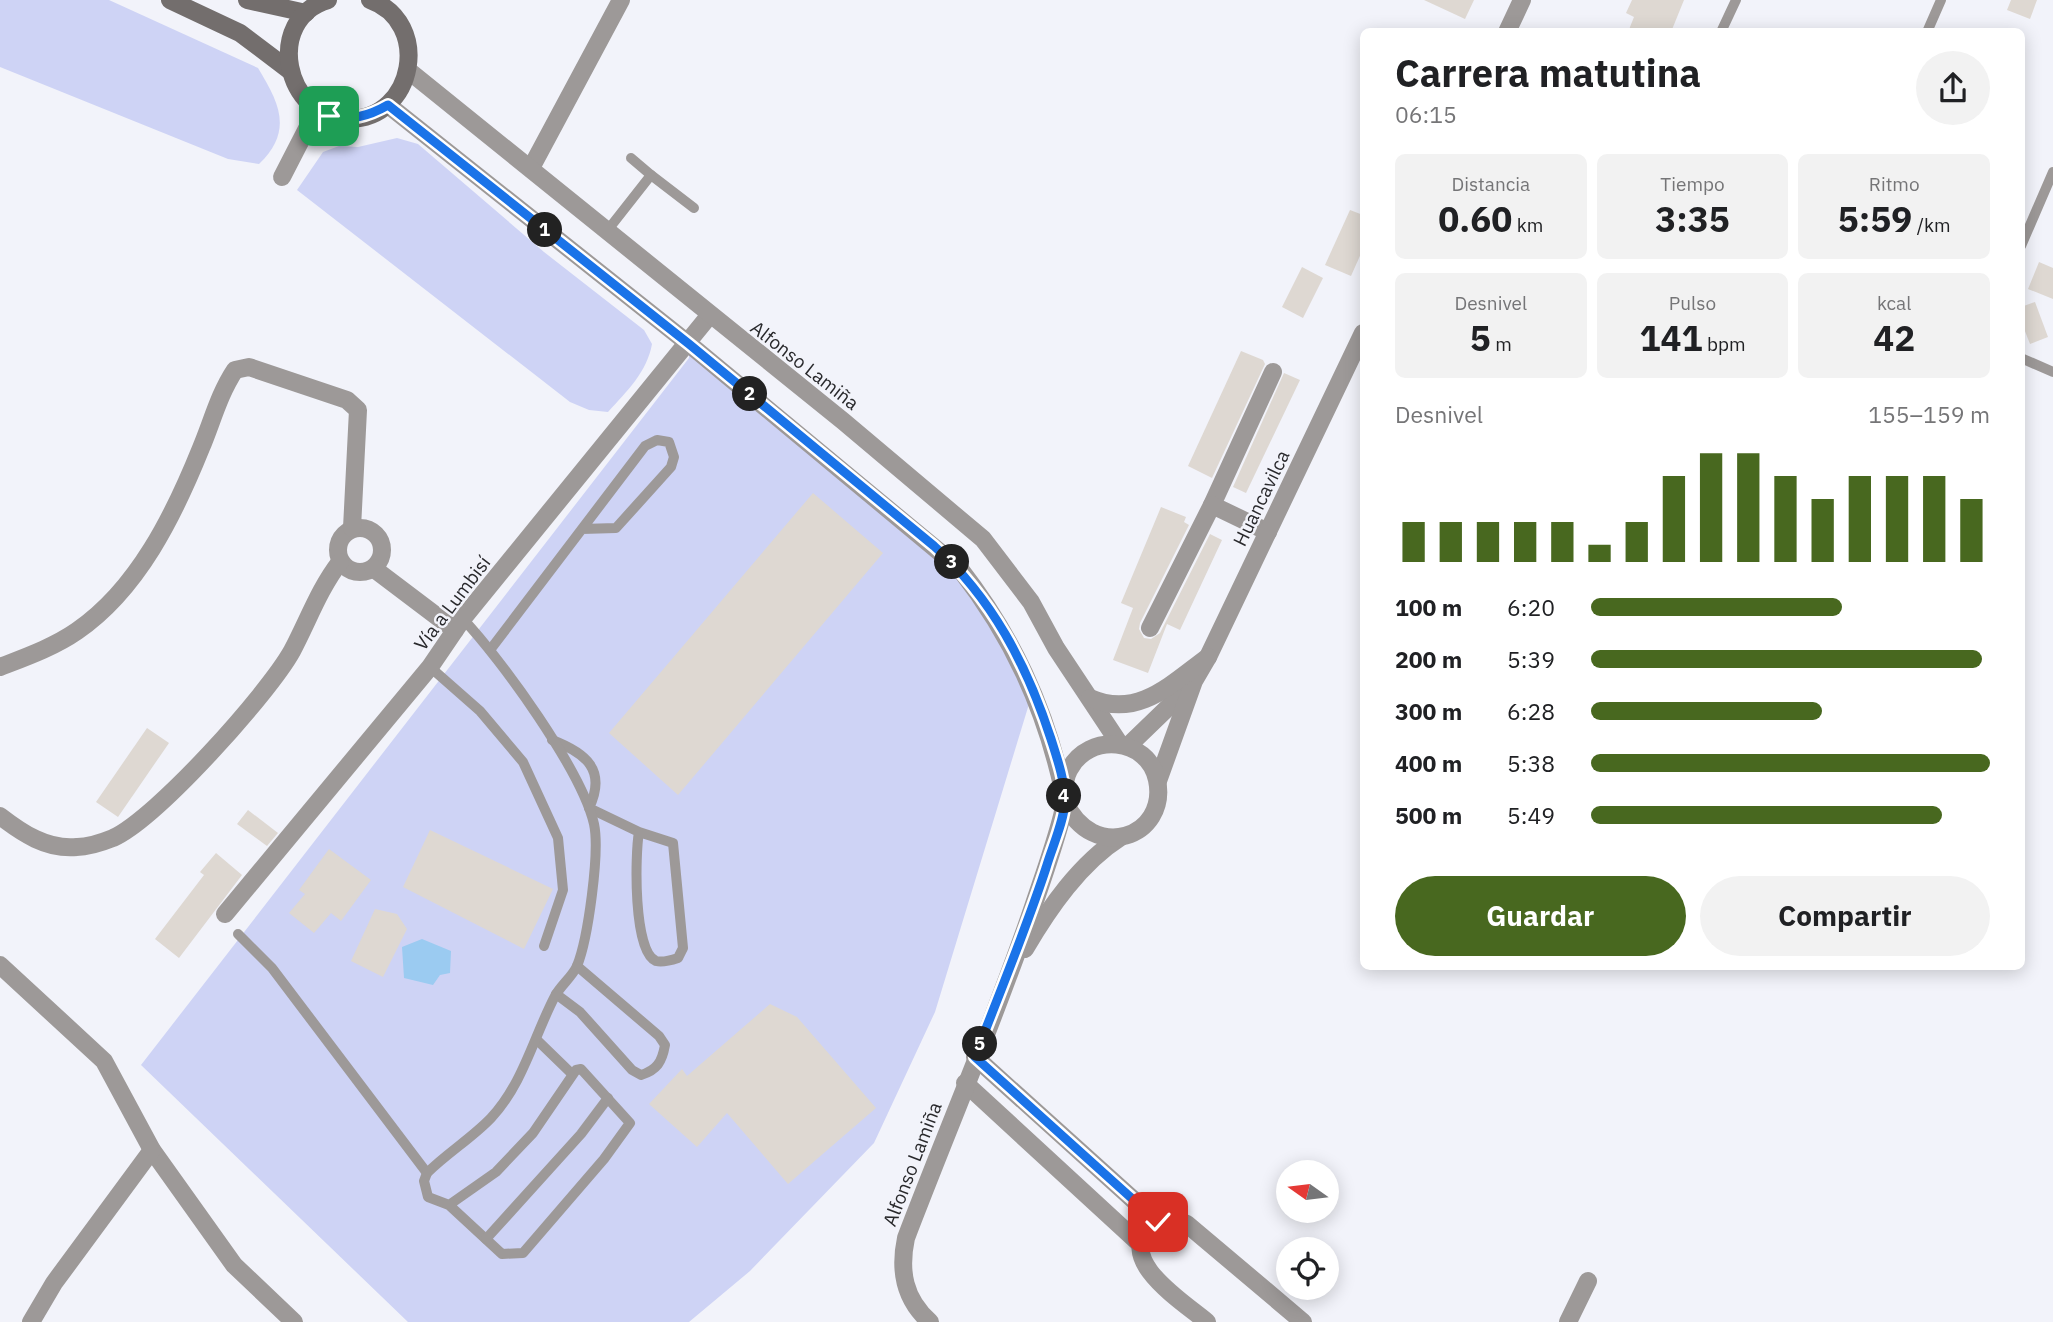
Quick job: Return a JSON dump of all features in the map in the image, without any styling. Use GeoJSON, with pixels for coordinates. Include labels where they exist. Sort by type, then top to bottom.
{"type":"FeatureCollection","features":[{"type":"Feature","properties":{"kind":"main road"},"geometry":{"type":"LineString","coordinates":[[170,0],[240,33],[289,70]]}},
{"type":"Feature","properties":{"kind":"main road"},"geometry":{"type":"LineString","coordinates":[[247,0],[306,13]]}},
{"type":"Feature","properties":{"kind":"main road"},"geometry":{"type":"LineString","coordinates":[[328,0],[306,13],[295,29],[288,49],[289,70],[297,90],[317,109],[329,116],[349,119],[370,115],[388,105],[401,90],[409,71],[410,51],[406,32],[395,15],[370,0]]}},
{"type":"Feature","properties":{"kind":"street"},"geometry":{"type":"LineString","coordinates":[[531,167],[621,0]]}},
{"type":"Feature","properties":{"kind":"street"},"geometry":{"type":"LineString","coordinates":[[1509,28],[1522,0]]}},
{"type":"Feature","properties":{"kind":"street","name":"Alfonso Lamiña"},"geometry":{"type":"LineString","coordinates":[[409,71],[531,167],[709,316],[843,421],[983,539],[1023,591],[1123,745]]}},
{"type":"Feature","properties":{"kind":"street","name":"Alfonso Lamiña"},"geometry":{"type":"LineString","coordinates":[[388,105],[689,344],[960,569],[990,607],[1027,673],[1055,751],[1064,796],[1032,910],[906,1238],[901,1260],[910,1299],[927,1321]]}},
{"type":"Feature","properties":{"kind":"street"},"geometry":{"type":"LineString","coordinates":[[282,177],[317,109]]}},
{"type":"Feature","properties":{"kind":"street","name":"Vía a Lumbisí"},"geometry":{"type":"LineString","coordinates":[[225,914],[430,667],[459,624],[689,344],[709,316]]}},
{"type":"Feature","properties":{"kind":"street","name":"Huancavilca"},"geometry":{"type":"LineString","coordinates":[[1158,781],[1194,681],[1208,657],[1360,339]]}},
{"type":"Feature","properties":{"kind":"street"},"geometry":{"type":"LineString","coordinates":[[0,667],[76,632],[108,606],[139,569],[168,519],[227,382],[235,370],[249,367],[347,400],[358,410],[352,528]]}},
{"type":"Feature","properties":{"kind":"street"},"geometry":{"type":"LineString","coordinates":[[1150,628],[1212,505],[1273,372]]}},
{"type":"Feature","properties":{"kind":"street"},"geometry":{"type":"LineString","coordinates":[[1212,505],[1268,532]]}},
{"type":"Feature","properties":{"kind":"street"},"geometry":{"type":"LineString","coordinates":[[352,528],[373,531],[380,540],[382,550],[373,568],[355,573],[340,562],[337,549],[342,536],[352,528]]}},
{"type":"Feature","properties":{"kind":"street"},"geometry":{"type":"LineString","coordinates":[[0,816],[18,830],[48,845],[77,848],[113,838],[155,808],[265,692],[291,652],[328,577],[340,562]]}},
{"type":"Feature","properties":{"kind":"street"},"geometry":{"type":"LineString","coordinates":[[373,568],[459,624]]}},
{"type":"Feature","properties":{"kind":"street"},"geometry":{"type":"LineString","coordinates":[[1090,698],[1111,706],[1128,705],[1156,695],[1208,657]]}},
{"type":"Feature","properties":{"kind":"street","name":"Huancavilca"},"geometry":{"type":"LineString","coordinates":[[1123,745],[1194,681]]}},
{"type":"Feature","properties":{"kind":"street"},"geometry":{"type":"LineString","coordinates":[[1098,745],[1123,745],[1147,760],[1158,781],[1158,799],[1151,817],[1138,830],[1121,837],[1103,838],[1086,831],[1072,819],[1064,796],[1068,770],[1081,754],[1098,745]]}},
{"type":"Feature","properties":{"kind":"street","name":"Alfonso Lamiña"},"geometry":{"type":"LineString","coordinates":[[990,1018],[1027,947],[1053,906],[1094,857],[1121,837]]}},
{"type":"Feature","properties":{"kind":"street"},"geometry":{"type":"LineString","coordinates":[[0,965],[104,1061],[152,1150],[234,1265],[294,1322]]}},
{"type":"Feature","properties":{"kind":"street"},"geometry":{"type":"LineString","coordinates":[[975,1057],[1158,1222]]}},
{"type":"Feature","properties":{"kind":"street"},"geometry":{"type":"LineString","coordinates":[[965,1083],[1141,1245]]}},
{"type":"Feature","properties":{"kind":"street"},"geometry":{"type":"LineString","coordinates":[[31,1322],[54,1283],[152,1150]]}},
{"type":"Feature","properties":{"kind":"street"},"geometry":{"type":"LineString","coordinates":[[1207,1322],[1149,1273],[1144,1265],[1141,1245],[1144,1236],[1158,1222],[1168,1220],[1187,1224],[1303,1322]]}},
{"type":"Feature","properties":{"kind":"street"},"geometry":{"type":"LineString","coordinates":[[1568,1322],[1588,1281]]}},
{"type":"Feature","properties":{"kind":"lane"},"geometry":{"type":"LineString","coordinates":[[1723,28],[1736,0]]}},
{"type":"Feature","properties":{"kind":"lane"},"geometry":{"type":"LineString","coordinates":[[1929,28],[1941,0]]}},
{"type":"Feature","properties":{"kind":"lane"},"geometry":{"type":"LineString","coordinates":[[631,158],[694,208]]}},
{"type":"Feature","properties":{"kind":"lane"},"geometry":{"type":"LineString","coordinates":[[2025,237],[2053,172]]}},
{"type":"Feature","properties":{"kind":"lane"},"geometry":{"type":"LineString","coordinates":[[607,231],[651,175]]}},
{"type":"Feature","properties":{"kind":"lane"},"geometry":{"type":"LineString","coordinates":[[2025,360],[2053,372]]}},
{"type":"Feature","properties":{"kind":"lane"},"geometry":{"type":"LineString","coordinates":[[490,650],[645,446],[657,440],[669,442],[674,457],[671,467],[616,528],[582,529]]}},
{"type":"Feature","properties":{"kind":"lane"},"geometry":{"type":"LineString","coordinates":[[449,1205],[496,1172],[533,1133],[571,1073],[581,1069],[630,1123],[604,1159],[523,1253],[502,1254],[449,1205],[428,1197],[424,1181],[427,1173],[491,1118],[511,1091],[537,1040],[556,994],[577,966],[592,890],[594,826],[589,808],[551,740],[490,650],[459,624]]}},
{"type":"Feature","properties":{"kind":"lane"},"geometry":{"type":"LineString","coordinates":[[430,667],[480,711],[523,762],[558,838],[563,890],[544,946]]}},
{"type":"Feature","properties":{"kind":"lane"},"geometry":{"type":"LineString","coordinates":[[551,740],[576,749],[591,764],[595,794],[589,808]]}},
{"type":"Feature","properties":{"kind":"lane"},"geometry":{"type":"LineString","coordinates":[[589,808],[639,832],[664,837],[673,843],[676,853],[682,948],[678,958],[657,961],[649,956],[642,937],[635,850],[639,832]]}},
{"type":"Feature","properties":{"kind":"lane"},"geometry":{"type":"LineString","coordinates":[[238,934],[280,978],[427,1173]]}},
{"type":"Feature","properties":{"kind":"lane"},"geometry":{"type":"LineString","coordinates":[[556,994],[580,1012],[632,1070],[641,1075],[653,1071],[662,1059],[665,1045],[659,1036],[577,966]]}},
{"type":"Feature","properties":{"kind":"lane"},"geometry":{"type":"LineString","coordinates":[[537,1040],[571,1073]]}},
{"type":"Feature","properties":{"kind":"lane"},"geometry":{"type":"LineString","coordinates":[[486,1239],[581,1134],[608,1098]]}},
{"type":"Feature","properties":{"kind":"shaded area"},"geometry":{"type":"Polygon","coordinates":[[[0,0],[109,0],[258,68],[277,105],[280,117],[276,140],[270,152],[259,164],[228,159],[0,67],[0,0]]]}},
{"type":"Feature","properties":{"kind":"shaded area"},"geometry":{"type":"Polygon","coordinates":[[[397,138],[418,144],[544,252],[644,330],[652,344],[646,363],[635,381],[608,412],[589,410],[570,402],[297,190],[323,152],[339,146],[358,147],[397,138]]]}},
{"type":"Feature","properties":{"kind":"shaded area"},"geometry":{"type":"Polygon","coordinates":[[[689,344],[960,569],[1010,641],[1029,704],[935,1012],[874,1143],[750,1271],[689,1322],[408,1322],[141,1065],[689,358],[689,344]]]}},
{"type":"Feature","properties":{"kind":"shaded area"},"geometry":{"type":"Polygon","coordinates":[[[422,939],[451,951],[450,973],[440,975],[433,985],[404,978],[402,947],[422,939]]]}},
{"type":"Feature","properties":{"kind":"building"},"geometry":{"type":"Polygon","coordinates":[[[1424,0],[1474,0],[1465,19],[1424,0]]]}},
{"type":"Feature","properties":{"kind":"building"},"geometry":{"type":"Polygon","coordinates":[[[1632,0],[1684,0],[1673,28],[1630,28],[1634,17],[1626,13],[1632,0]]]}},
{"type":"Feature","properties":{"kind":"building"},"geometry":{"type":"Polygon","coordinates":[[[2011,0],[2037,0],[2030,19],[2007,10],[2011,0]]]}},
{"type":"Feature","properties":{"kind":"building"},"geometry":{"type":"Polygon","coordinates":[[[1350,210],[1360,214],[1360,256],[1351,276],[1325,265],[1350,210]]]}},
{"type":"Feature","properties":{"kind":"building"},"geometry":{"type":"Polygon","coordinates":[[[2039,262],[2053,268],[2053,299],[2028,289],[2039,262]]]}},
{"type":"Feature","properties":{"kind":"building"},"geometry":{"type":"Polygon","coordinates":[[[1302,267],[1323,278],[1303,318],[1282,307],[1302,267]]]}},
{"type":"Feature","properties":{"kind":"building"},"geometry":{"type":"Polygon","coordinates":[[[2035,302],[2048,337],[2030,344],[2025,331],[2025,306],[2035,302]]]}},
{"type":"Feature","properties":{"kind":"building"},"geometry":{"type":"Polygon","coordinates":[[[1241,351],[1263,360],[1265,364],[1212,478],[1188,466],[1241,351]]]}},
{"type":"Feature","properties":{"kind":"building"},"geometry":{"type":"Polygon","coordinates":[[[1284,373],[1300,380],[1246,493],[1233,487],[1284,373]]]}},
{"type":"Feature","properties":{"kind":"building"},"geometry":{"type":"Polygon","coordinates":[[[813,493],[883,553],[678,795],[609,733],[813,493]]]}},
{"type":"Feature","properties":{"kind":"building"},"geometry":{"type":"Polygon","coordinates":[[[1161,507],[1186,517],[1184,522],[1189,525],[1140,623],[1139,629],[1144,638],[1151,639],[1160,633],[1210,534],[1222,540],[1180,630],[1167,624],[1148,673],[1113,660],[1133,608],[1121,603],[1161,507]]]}},
{"type":"Feature","properties":{"kind":"building"},"geometry":{"type":"Polygon","coordinates":[[[147,728],[169,743],[118,817],[96,802],[147,728]]]}},
{"type":"Feature","properties":{"kind":"building"},"geometry":{"type":"Polygon","coordinates":[[[248,810],[278,833],[267,846],[237,824],[248,810]]]}},
{"type":"Feature","properties":{"kind":"building"},"geometry":{"type":"Polygon","coordinates":[[[430,830],[553,889],[524,949],[403,887],[430,830]]]}},
{"type":"Feature","properties":{"kind":"building"},"geometry":{"type":"Polygon","coordinates":[[[329,849],[371,880],[341,921],[331,913],[314,933],[289,913],[305,894],[299,890],[329,849]]]}},
{"type":"Feature","properties":{"kind":"building"},"geometry":{"type":"Polygon","coordinates":[[[216,853],[242,875],[179,958],[155,939],[204,875],[200,872],[216,853]]]}},
{"type":"Feature","properties":{"kind":"building"},"geometry":{"type":"Polygon","coordinates":[[[375,909],[397,914],[407,929],[383,977],[351,961],[375,909]]]}},
{"type":"Feature","properties":{"kind":"building"},"geometry":{"type":"Polygon","coordinates":[[[770,1004],[797,1017],[876,1108],[788,1184],[727,1113],[697,1147],[649,1104],[682,1069],[687,1076],[770,1004]]]}},
{"type":"Feature","properties":{"kind":"route"},"geometry":{"type":"LineString","coordinates":[[329,116],[349,119],[370,115],[388,105],[689,344],[934,546],[960,569],[990,607],[1027,673],[1055,751],[1065,802],[1032,910],[975,1057],[1158,1222]]}}]}
